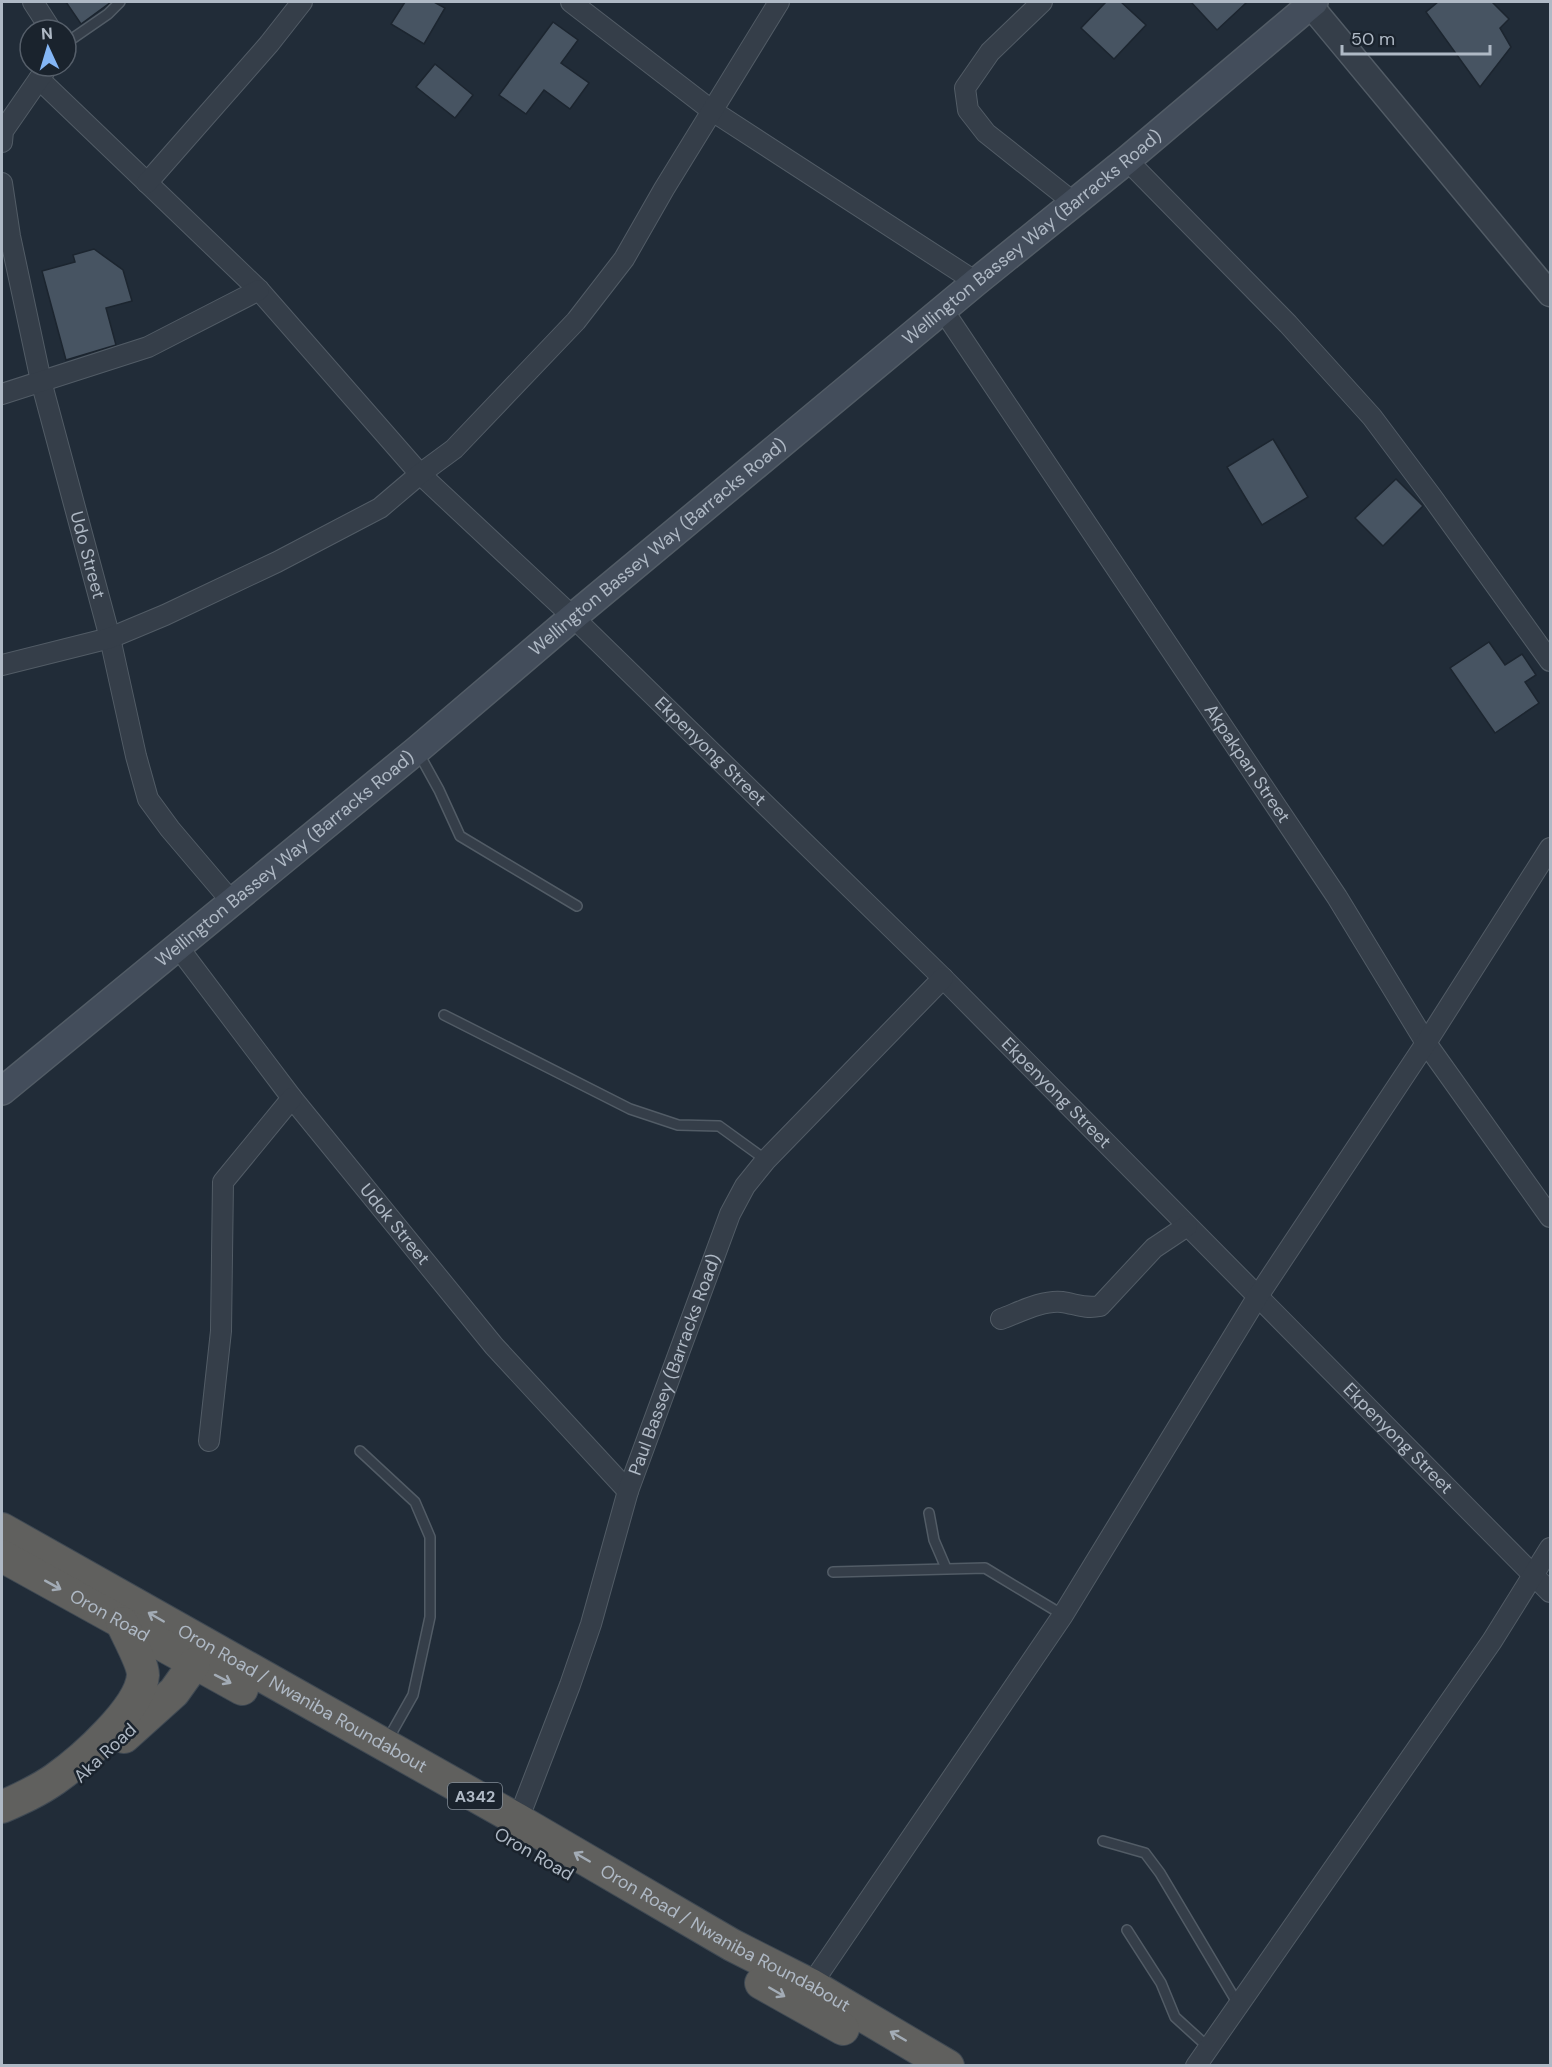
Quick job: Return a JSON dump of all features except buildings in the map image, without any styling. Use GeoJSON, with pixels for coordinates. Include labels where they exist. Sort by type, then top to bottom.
{"type":"FeatureCollection","features":[{"type":"Feature","properties":{"kind":"highway","name":"Oron Road / Nwaniba Roundabout"},"geometry":{"type":"LineString","coordinates":[[2,1529],[518,1820],[732,1945],[811,1985],[948,2066]]}},
{"type":"Feature","properties":{"kind":"highway","name":"Oron Road"},"geometry":{"type":"LineString","coordinates":[[2,1556],[360,1755],[907,2066]]}},
{"type":"Feature","properties":{"kind":"highway"},"geometry":{"type":"LineString","coordinates":[[2,1807],[32,1794],[56,1779],[131,1706],[140,1690],[143,1672],[122,1623]]}},
{"type":"Feature","properties":{"kind":"highway","name":"Aka Road"},"geometry":{"type":"LineString","coordinates":[[2,1823],[58,1795],[86,1773],[137,1723],[174,1692],[194,1664]]}},
{"type":"Feature","properties":{"kind":"main road","name":"Wellington Bassey Way (Barracks Road)"},"geometry":{"type":"LineString","coordinates":[[2,1091],[417,750],[573,617],[976,282],[1127,160],[1310,3]]}},
{"type":"Feature","properties":{"kind":"street"},"geometry":{"type":"LineString","coordinates":[[33,2],[43,18]]}},
{"type":"Feature","properties":{"kind":"street"},"geometry":{"type":"LineString","coordinates":[[147,183],[269,44],[302,2]]}},
{"type":"Feature","properties":{"kind":"street"},"geometry":{"type":"LineString","coordinates":[[571,2],[711,110],[976,282]]}},
{"type":"Feature","properties":{"kind":"street"},"geometry":{"type":"LineString","coordinates":[[2,665],[110,638],[165,615],[277,562],[380,508],[454,449],[576,321],[624,259],[711,110],[779,2]]}},
{"type":"Feature","properties":{"kind":"street"},"geometry":{"type":"LineString","coordinates":[[1042,2],[990,52],[965,88],[969,110],[986,133],[1073,202]]}},
{"type":"Feature","properties":{"kind":"street"},"geometry":{"type":"LineString","coordinates":[[1310,3],[1551,294]]}},
{"type":"Feature","properties":{"kind":"street"},"geometry":{"type":"LineString","coordinates":[[2,142],[3,131],[40,78]]}},
{"type":"Feature","properties":{"kind":"street","name":"Ekpenyong Street"},"geometry":{"type":"LineString","coordinates":[[48,78],[147,183],[259,290],[420,474],[573,617],[943,978],[1551,1592]]}},
{"type":"Feature","properties":{"kind":"street"},"geometry":{"type":"LineString","coordinates":[[1127,160],[1288,324],[1372,417],[1551,661]]}},
{"type":"Feature","properties":{"kind":"street","name":"Udo Street"},"geometry":{"type":"LineString","coordinates":[[2,183],[10,236],[41,381],[110,638],[136,756],[148,799],[170,829],[232,902]]}},
{"type":"Feature","properties":{"kind":"street"},"geometry":{"type":"LineString","coordinates":[[2,394],[148,347],[259,290]]}},
{"type":"Feature","properties":{"kind":"street","name":"Akpakpan Street"},"geometry":{"type":"LineString","coordinates":[[943,310],[1337,897],[1426,1043],[1551,1216]]}},
{"type":"Feature","properties":{"kind":"street"},"geometry":{"type":"LineString","coordinates":[[811,1985],[1063,1615],[1258,1296],[1426,1043],[1551,848]]}},
{"type":"Feature","properties":{"kind":"street","name":"Udok Street"},"geometry":{"type":"LineString","coordinates":[[178,947],[292,1098],[494,1346],[628,1491]]}},
{"type":"Feature","properties":{"kind":"street","name":"Paul Bassey (Barracks Road)"},"geometry":{"type":"LineString","coordinates":[[518,1820],[591,1624],[628,1491],[730,1214],[745,1186],[766,1160],[943,978]]}},
{"type":"Feature","properties":{"kind":"street"},"geometry":{"type":"LineString","coordinates":[[209,1441],[220,1331],[223,1182],[292,1098]]}},
{"type":"Feature","properties":{"kind":"street"},"geometry":{"type":"LineString","coordinates":[[1001,1319],[1038,1305],[1060,1302],[1088,1308],[1100,1306],[1154,1248],[1187,1226]]}},
{"type":"Feature","properties":{"kind":"street"},"geometry":{"type":"LineString","coordinates":[[1196,2066],[1492,1641],[1551,1548]]}},
{"type":"Feature","properties":{"kind":"lane"},"geometry":{"type":"LineString","coordinates":[[78,35],[108,14],[120,2]]}},
{"type":"Feature","properties":{"kind":"lane"},"geometry":{"type":"LineString","coordinates":[[417,750],[439,790],[459,836],[577,906]]}},
{"type":"Feature","properties":{"kind":"lane"},"geometry":{"type":"LineString","coordinates":[[444,1015],[630,1109],[678,1125],[719,1126],[766,1160]]}},
{"type":"Feature","properties":{"kind":"lane"},"geometry":{"type":"LineString","coordinates":[[360,1451],[415,1502],[430,1537],[430,1617],[413,1695],[384,1746]]}},
{"type":"Feature","properties":{"kind":"lane"},"geometry":{"type":"LineString","coordinates":[[929,1513],[934,1539],[946,1568]]}},
{"type":"Feature","properties":{"kind":"lane"},"geometry":{"type":"LineString","coordinates":[[833,1572],[985,1568],[1063,1615]]}},
{"type":"Feature","properties":{"kind":"lane"},"geometry":{"type":"LineString","coordinates":[[1103,1841],[1145,1853],[1160,1873],[1238,2004]]}},
{"type":"Feature","properties":{"kind":"lane"},"geometry":{"type":"LineString","coordinates":[[1127,1930],[1161,1983],[1175,2018],[1208,2047]]}}]}
